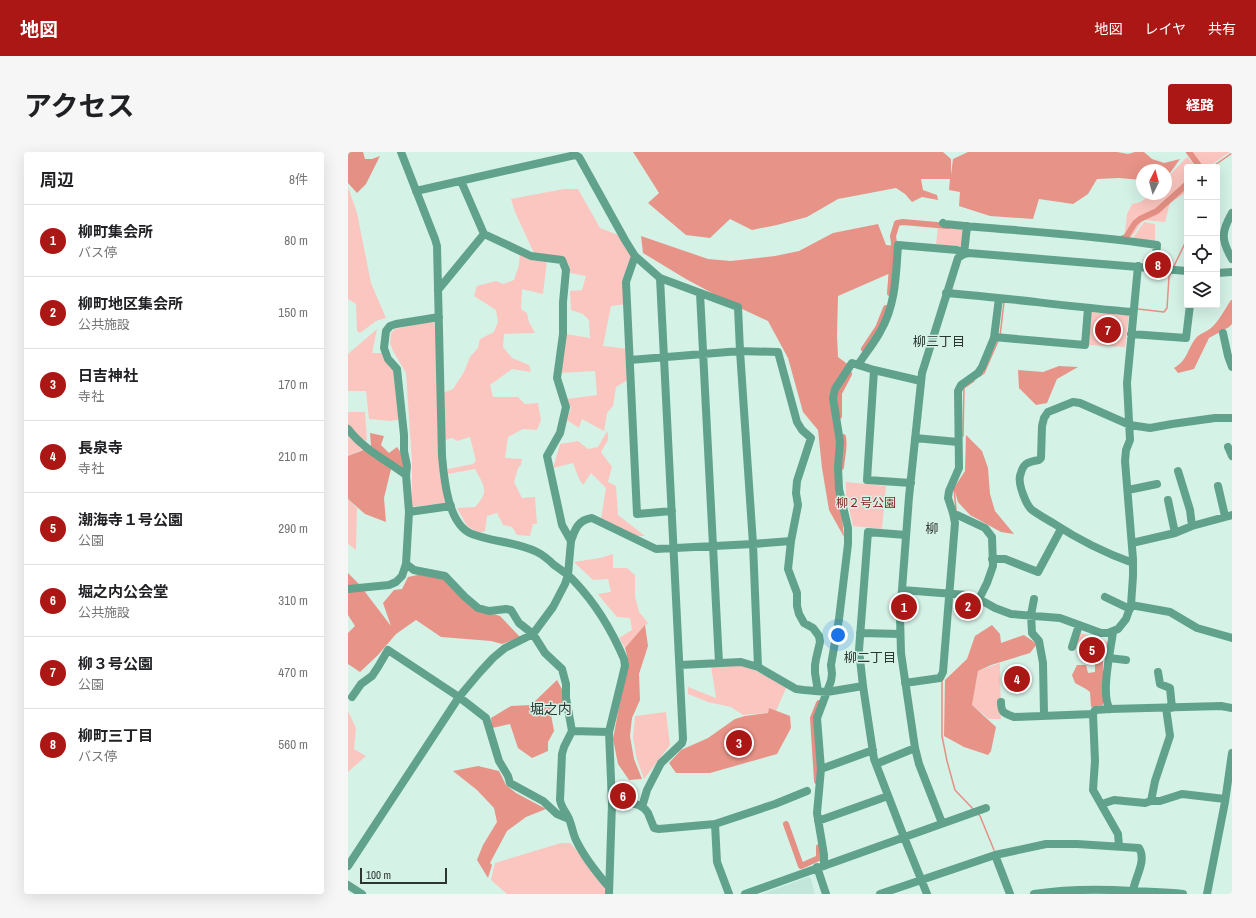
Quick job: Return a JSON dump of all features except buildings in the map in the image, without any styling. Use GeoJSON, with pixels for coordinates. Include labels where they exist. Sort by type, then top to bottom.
{"type":"FeatureCollection","features":[{"type":"Feature","properties":{"kind":"street"},"geometry":{"type":"LineString","coordinates":[[401,152],[436,246],[442,456],[444,476],[451,506],[458,522],[464,530],[472,534],[538,552],[568,575],[604,619],[624,658],[625,666],[610,732],[612,803],[608,890]]}},
{"type":"Feature","properties":{"kind":"street"},"geometry":{"type":"LineString","coordinates":[[416,191],[575,155],[579,157],[635,256],[660,278],[738,307],[753,544],[758,667]]}},
{"type":"Feature","properties":{"kind":"street"},"geometry":{"type":"LineString","coordinates":[[461,181],[484,234],[531,256],[562,260],[566,270],[563,302],[563,334],[557,378],[566,407],[560,433],[546,456],[562,525],[571,540]]}},
{"type":"Feature","properties":{"kind":"street"},"geometry":{"type":"LineString","coordinates":[[1232,213],[1225,224],[1223,234],[1225,246],[1232,259]]}},
{"type":"Feature","properties":{"kind":"street"},"geometry":{"type":"LineString","coordinates":[[943,223],[1104,238],[1157,245],[1155,268]]}},
{"type":"Feature","properties":{"kind":"street"},"geometry":{"type":"LineString","coordinates":[[964,254],[966,226]]}},
{"type":"Feature","properties":{"kind":"street"},"geometry":{"type":"LineString","coordinates":[[438,290],[484,234]]}},
{"type":"Feature","properties":{"kind":"street"},"geometry":{"type":"LineString","coordinates":[[858,365],[881,331],[890,309],[894,291],[898,245],[957,250],[964,254]]}},
{"type":"Feature","properties":{"kind":"street"},"geometry":{"type":"LineString","coordinates":[[942,823],[919,764],[915,748],[901,653],[900,616],[915,438],[924,362],[958,258],[969,253],[1184,271]]}},
{"type":"Feature","properties":{"kind":"street"},"geometry":{"type":"LineString","coordinates":[[635,256],[626,282],[637,514],[672,511]]}},
{"type":"Feature","properties":{"kind":"street"},"geometry":{"type":"LineString","coordinates":[[902,590],[967,595],[1011,614],[1060,618],[1101,633],[1113,632],[1126,620],[1130,607],[1134,563],[1125,461],[1126,450],[1130,440],[1127,383],[1138,266]]}},
{"type":"Feature","properties":{"kind":"street"},"geometry":{"type":"LineString","coordinates":[[1220,273],[1232,272]]}},
{"type":"Feature","properties":{"kind":"street"},"geometry":{"type":"LineString","coordinates":[[642,807],[647,790],[661,763],[682,743],[683,740],[660,278]]}},
{"type":"Feature","properties":{"kind":"street"},"geometry":{"type":"LineString","coordinates":[[700,293],[719,663]]}},
{"type":"Feature","properties":{"kind":"street"},"geometry":{"type":"LineString","coordinates":[[946,293],[1133,312]]}},
{"type":"Feature","properties":{"kind":"street"},"geometry":{"type":"LineString","coordinates":[[905,683],[940,678],[943,672],[955,523],[948,498],[949,491],[959,468],[958,391],[962,385],[978,373],[982,367],[994,337],[999,298]]}},
{"type":"Feature","properties":{"kind":"street"},"geometry":{"type":"LineString","coordinates":[[994,337],[1085,345],[1088,308]]}},
{"type":"Feature","properties":{"kind":"street"},"geometry":{"type":"LineString","coordinates":[[1131,334],[1186,338],[1190,308]]}},
{"type":"Feature","properties":{"kind":"street"},"geometry":{"type":"LineString","coordinates":[[348,589],[389,585],[396,582],[402,576],[406,564],[409,512],[406,475],[407,466],[404,451],[404,435],[397,369],[388,359],[384,348],[386,331],[390,326],[396,324],[439,317]]}},
{"type":"Feature","properties":{"kind":"street"},"geometry":{"type":"LineString","coordinates":[[1223,333],[1232,367]]}},
{"type":"Feature","properties":{"kind":"street"},"geometry":{"type":"LineString","coordinates":[[630,360],[740,351],[778,352],[797,422],[802,430],[811,438],[797,482],[796,492],[798,505],[791,541],[788,569],[797,593],[797,606],[799,614],[804,623],[813,628],[820,636],[815,673],[823,691]]}},
{"type":"Feature","properties":{"kind":"street"},"geometry":{"type":"LineString","coordinates":[[826,894],[821,866],[824,855],[817,813],[821,769],[817,718],[823,691],[832,674],[848,544],[848,528],[839,489],[838,466],[840,442],[833,398],[835,389],[852,363],[874,370],[921,381]]}},
{"type":"Feature","properties":{"kind":"street"},"geometry":{"type":"LineString","coordinates":[[874,370],[867,480],[911,483]]}},
{"type":"Feature","properties":{"kind":"street"},"geometry":{"type":"LineString","coordinates":[[1134,563],[1111,555],[1082,541],[1031,509],[1019,483],[1019,477],[1024,465],[1028,461],[1039,460],[1041,458],[1042,426],[1044,418],[1048,412],[1073,402],[1080,403],[1130,425],[1150,428],[1207,419],[1232,418]]}},
{"type":"Feature","properties":{"kind":"street"},"geometry":{"type":"LineString","coordinates":[[348,429],[356,439],[368,449],[406,475]]}},
{"type":"Feature","properties":{"kind":"street"},"geometry":{"type":"LineString","coordinates":[[915,438],[958,442]]}},
{"type":"Feature","properties":{"kind":"street"},"geometry":{"type":"LineString","coordinates":[[1228,447],[1232,456]]}},
{"type":"Feature","properties":{"kind":"street"},"geometry":{"type":"LineString","coordinates":[[1178,471],[1190,510],[1192,526]]}},
{"type":"Feature","properties":{"kind":"street"},"geometry":{"type":"LineString","coordinates":[[1128,490],[1157,484]]}},
{"type":"Feature","properties":{"kind":"street"},"geometry":{"type":"LineString","coordinates":[[1132,543],[1175,533],[1192,526],[1229,516],[1218,486]]}},
{"type":"Feature","properties":{"kind":"street"},"geometry":{"type":"LineString","coordinates":[[1168,500],[1175,533]]}},
{"type":"Feature","properties":{"kind":"street"},"geometry":{"type":"LineString","coordinates":[[409,512],[451,506]]}},
{"type":"Feature","properties":{"kind":"street"},"geometry":{"type":"LineString","coordinates":[[953,513],[985,528],[992,537],[993,566],[979,599]]}},
{"type":"Feature","properties":{"kind":"street"},"geometry":{"type":"LineString","coordinates":[[348,866],[459,697],[493,658],[505,648],[533,634],[553,607],[568,575],[571,540],[575,528],[587,519],[592,518],[656,548],[791,541]]}},
{"type":"Feature","properties":{"kind":"street"},"geometry":{"type":"LineString","coordinates":[[992,559],[1005,559],[1038,572],[1062,529]]}},
{"type":"Feature","properties":{"kind":"street"},"geometry":{"type":"LineString","coordinates":[[906,535],[868,532],[859,650],[863,686],[876,764],[927,894]]}},
{"type":"Feature","properties":{"kind":"street"},"geometry":{"type":"LineString","coordinates":[[406,564],[414,570],[445,576],[478,608],[489,611],[506,609],[511,610],[519,623],[533,634],[545,653],[562,669],[566,684],[566,698],[572,731],[562,754],[560,805],[569,819],[579,847],[608,890]]}},
{"type":"Feature","properties":{"kind":"street"},"geometry":{"type":"LineString","coordinates":[[1105,597],[1130,607],[1170,612],[1197,628],[1232,638]]}},
{"type":"Feature","properties":{"kind":"street"},"geometry":{"type":"LineString","coordinates":[[1034,599],[1031,615],[1032,633],[1039,641],[1043,663],[1044,715]]}},
{"type":"Feature","properties":{"kind":"street"},"geometry":{"type":"LineString","coordinates":[[1072,647],[1079,625]]}},
{"type":"Feature","properties":{"kind":"street"},"geometry":{"type":"LineString","coordinates":[[1110,709],[1107,705],[1105,687],[1113,632]]}},
{"type":"Feature","properties":{"kind":"street"},"geometry":{"type":"LineString","coordinates":[[860,633],[900,634]]}},
{"type":"Feature","properties":{"kind":"street"},"geometry":{"type":"LineString","coordinates":[[352,697],[361,684],[372,676],[388,650],[459,697],[486,718],[499,761],[508,776],[510,783],[543,801],[556,814],[569,819]]}},
{"type":"Feature","properties":{"kind":"street"},"geometry":{"type":"LineString","coordinates":[[1110,658],[1126,660]]}},
{"type":"Feature","properties":{"kind":"street"},"geometry":{"type":"LineString","coordinates":[[680,665],[741,662],[758,667],[796,689],[823,691],[863,686]]}},
{"type":"Feature","properties":{"kind":"street"},"geometry":{"type":"LineString","coordinates":[[1151,801],[1155,781],[1170,736],[1170,688],[1160,684],[1158,672]]}},
{"type":"Feature","properties":{"kind":"street"},"geometry":{"type":"LineString","coordinates":[[1001,702],[1001,708],[1004,713],[1014,717],[1093,714]]}},
{"type":"Feature","properties":{"kind":"street"},"geometry":{"type":"LineString","coordinates":[[1119,846],[1118,834],[1093,790],[1095,761],[1093,714],[1095,710],[1221,706],[1232,708]]}},
{"type":"Feature","properties":{"kind":"street"},"geometry":{"type":"LineString","coordinates":[[572,731],[610,732]]}},
{"type":"Feature","properties":{"kind":"street"},"geometry":{"type":"LineString","coordinates":[[876,764],[915,748]]}},
{"type":"Feature","properties":{"kind":"street"},"geometry":{"type":"LineString","coordinates":[[821,769],[873,750]]}},
{"type":"Feature","properties":{"kind":"street"},"geometry":{"type":"LineString","coordinates":[[1207,894],[1227,802],[1232,753]]}},
{"type":"Feature","properties":{"kind":"street"},"geometry":{"type":"LineString","coordinates":[[612,803],[632,803],[642,807],[647,812],[654,828],[659,829],[715,824],[775,804],[807,791]]}},
{"type":"Feature","properties":{"kind":"street"},"geometry":{"type":"LineString","coordinates":[[1102,804],[1114,800],[1145,803],[1160,801],[1182,794],[1227,802]]}},
{"type":"Feature","properties":{"kind":"street"},"geometry":{"type":"LineString","coordinates":[[818,822],[888,796]]}},
{"type":"Feature","properties":{"kind":"street"},"geometry":{"type":"LineString","coordinates":[[745,894],[980,810]]}},
{"type":"Feature","properties":{"kind":"street"},"geometry":{"type":"LineString","coordinates":[[715,824],[717,862],[728,894]]}},
{"type":"Feature","properties":{"kind":"street"},"geometry":{"type":"LineString","coordinates":[[880,894],[995,855],[1046,844],[1077,844],[1139,848],[1142,859],[1134,891]]}},
{"type":"Feature","properties":{"kind":"street"},"geometry":{"type":"LineString","coordinates":[[995,855],[1010,894]]}},
{"type":"Feature","properties":{"kind":"street"},"geometry":{"type":"LineString","coordinates":[[348,885],[362,894]]}},
{"type":"Feature","properties":{"kind":"street"},"geometry":{"type":"LineString","coordinates":[[1034,894],[1056,892],[1134,891],[1182,894]]}},
{"type":"Feature","properties":{"kind":"shaded area"},"geometry":{"type":"Polygon","coordinates":[[[348,152],[363,152],[365,159],[372,159],[380,156],[366,184],[357,193],[348,183],[348,152]]]}},
{"type":"Feature","properties":{"kind":"shaded area"},"geometry":{"type":"Polygon","coordinates":[[[633,152],[943,152],[951,159],[951,175],[953,159],[968,152],[1117,152],[1128,154],[1144,152],[1152,159],[1164,163],[1180,159],[1172,170],[1172,164],[1136,164],[1136,179],[1119,178],[1097,179],[1088,194],[1073,204],[1039,199],[1033,219],[990,216],[959,206],[960,192],[949,190],[950,179],[921,179],[923,190],[937,195],[938,200],[922,197],[912,202],[905,194],[896,188],[838,199],[807,217],[752,230],[730,219],[710,238],[686,235],[648,203],[659,193],[633,152]]]}},
{"type":"Feature","properties":{"kind":"shaded area"},"geometry":{"type":"Polygon","coordinates":[[[878,224],[886,245],[895,246],[893,272],[838,296],[838,357],[850,366],[834,394],[838,476],[844,537],[829,510],[822,468],[818,430],[803,412],[788,358],[768,321],[738,307],[686,279],[643,253],[641,236],[708,259],[731,261],[775,256],[799,251],[833,233],[878,224]]]}},
{"type":"Feature","properties":{"kind":"shaded area"},"geometry":{"type":"Polygon","coordinates":[[[1231,300],[1232,324],[1209,338],[1194,369],[1178,373],[1174,368],[1185,358],[1196,338],[1217,322],[1231,300]]]}},
{"type":"Feature","properties":{"kind":"shaded area"},"geometry":{"type":"Polygon","coordinates":[[[1059,366],[1078,367],[1057,379],[1047,403],[1036,405],[1019,388],[1018,370],[1043,372],[1059,366]]]}},
{"type":"Feature","properties":{"kind":"shaded area"},"geometry":{"type":"Polygon","coordinates":[[[370,433],[384,436],[381,445],[389,453],[397,447],[404,461],[403,471],[371,446],[370,433]]]}},
{"type":"Feature","properties":{"kind":"shaded area"},"geometry":{"type":"Polygon","coordinates":[[[966,435],[982,451],[988,468],[990,494],[995,511],[1014,534],[1001,532],[970,515],[958,502],[954,488],[965,471],[966,435]]]}},
{"type":"Feature","properties":{"kind":"shaded area"},"geometry":{"type":"Polygon","coordinates":[[[366,449],[391,469],[384,498],[386,522],[365,514],[348,499],[348,456],[366,449]]]}},
{"type":"Feature","properties":{"kind":"shaded area"},"geometry":{"type":"Polygon","coordinates":[[[348,573],[359,584],[391,626],[383,603],[394,590],[402,589],[408,577],[422,574],[446,579],[474,608],[500,616],[520,637],[502,644],[491,641],[441,637],[416,620],[396,634],[378,655],[360,672],[348,664],[348,633],[355,626],[348,615],[348,573]]]}},
{"type":"Feature","properties":{"kind":"shaded area"},"geometry":{"type":"Polygon","coordinates":[[[645,625],[648,646],[639,674],[640,700],[632,718],[630,736],[634,759],[642,779],[629,780],[618,764],[613,739],[628,659],[625,648],[645,625]]]}},
{"type":"Feature","properties":{"kind":"shaded area"},"geometry":{"type":"Polygon","coordinates":[[[992,625],[1000,634],[1001,643],[1024,635],[1037,644],[1030,653],[991,665],[978,671],[972,705],[996,727],[991,751],[988,755],[964,747],[944,736],[945,680],[967,659],[975,636],[992,625]]]}},
{"type":"Feature","properties":{"kind":"shaded area"},"geometry":{"type":"Polygon","coordinates":[[[1103,661],[1103,705],[1091,707],[1090,692],[1075,683],[1072,675],[1077,665],[1086,665],[1088,673],[1095,672],[1095,662],[1103,661]]]}},
{"type":"Feature","properties":{"kind":"shaded area"},"geometry":{"type":"Polygon","coordinates":[[[557,680],[563,691],[565,706],[550,709],[554,731],[548,742],[548,751],[532,758],[518,748],[510,724],[492,728],[491,718],[511,706],[531,705],[557,680]]]}},
{"type":"Feature","properties":{"kind":"shaded area"},"geometry":{"type":"Polygon","coordinates":[[[769,708],[790,716],[791,728],[777,754],[710,773],[676,773],[669,763],[681,750],[708,738],[735,719],[768,713],[769,708]]]}},
{"type":"Feature","properties":{"kind":"shaded area"},"geometry":{"type":"Polygon","coordinates":[[[478,766],[499,771],[506,785],[516,793],[546,809],[526,817],[507,831],[490,863],[492,865],[488,878],[477,860],[483,845],[497,822],[494,808],[477,790],[453,771],[478,766]]]}},
{"type":"Feature","properties":{"kind":"shaded area"},"geometry":{"type":"Polygon","coordinates":[[[808,877],[811,879],[815,894],[762,894],[808,877]]]}},
{"type":"Feature","properties":{"kind":"green space"},"geometry":{"type":"Polygon","coordinates":[[[1190,152],[1230,152],[1212,164],[1199,164],[1190,152]]]}},
{"type":"Feature","properties":{"kind":"green space"},"geometry":{"type":"Polygon","coordinates":[[[1187,157],[1194,164],[1184,164],[1184,194],[1170,203],[1165,222],[1143,220],[1129,241],[1124,240],[1127,214],[1132,204],[1144,200],[1172,200],[1172,173],[1187,157]]]}},
{"type":"Feature","properties":{"kind":"green space"},"geometry":{"type":"Polygon","coordinates":[[[348,187],[357,213],[371,283],[386,318],[376,321],[360,333],[357,331],[356,304],[348,299],[348,187]]]}},
{"type":"Feature","properties":{"kind":"green space"},"geometry":{"type":"Polygon","coordinates":[[[564,189],[578,189],[600,228],[623,237],[635,256],[623,281],[627,304],[611,306],[603,346],[629,349],[631,378],[616,387],[613,406],[607,413],[604,431],[582,419],[579,428],[567,420],[571,408],[567,399],[597,395],[595,371],[558,373],[564,355],[566,334],[590,338],[589,320],[583,314],[571,310],[570,291],[582,290],[586,276],[565,272],[569,264],[561,257],[534,253],[515,212],[511,199],[564,189]]]}},
{"type":"Feature","properties":{"kind":"green space"},"geometry":{"type":"Polygon","coordinates":[[[1144,222],[1155,224],[1155,244],[1131,241],[1144,222]]]}},
{"type":"Feature","properties":{"kind":"green space"},"geometry":{"type":"Polygon","coordinates":[[[938,227],[964,229],[963,247],[936,244],[938,227]]]}},
{"type":"Feature","properties":{"kind":"green space"},"geometry":{"type":"Polygon","coordinates":[[[520,251],[547,260],[543,294],[522,289],[521,309],[527,313],[529,322],[535,333],[504,334],[503,347],[512,358],[529,365],[531,372],[512,369],[490,385],[493,397],[518,397],[525,404],[538,403],[541,420],[537,430],[523,429],[508,437],[505,458],[522,459],[514,482],[522,498],[535,497],[537,524],[533,524],[530,536],[517,535],[512,527],[503,525],[497,513],[487,516],[485,531],[479,533],[467,526],[457,508],[475,507],[483,497],[484,488],[475,469],[448,474],[448,469],[473,464],[476,461],[470,437],[457,441],[452,438],[445,440],[440,394],[453,389],[464,372],[470,357],[478,348],[480,339],[494,332],[498,322],[496,310],[474,296],[477,286],[496,281],[503,284],[514,280],[519,265],[520,251]]]}},
{"type":"Feature","properties":{"kind":"green space"},"geometry":{"type":"Polygon","coordinates":[[[1091,312],[1129,315],[1125,347],[1088,345],[1091,312]]]}},
{"type":"Feature","properties":{"kind":"green space"},"geometry":{"type":"Polygon","coordinates":[[[434,321],[441,474],[445,503],[412,507],[412,462],[406,373],[390,343],[391,333],[395,329],[434,321]]]}},
{"type":"Feature","properties":{"kind":"green space"},"geometry":{"type":"Polygon","coordinates":[[[377,329],[372,353],[386,353],[396,368],[402,419],[390,421],[369,419],[366,391],[348,391],[348,354],[377,329]]]}},
{"type":"Feature","properties":{"kind":"green space"},"geometry":{"type":"Polygon","coordinates":[[[348,412],[365,412],[367,441],[358,438],[366,448],[348,456],[348,412]]]}},
{"type":"Feature","properties":{"kind":"green space"},"geometry":{"type":"Polygon","coordinates":[[[608,432],[608,440],[601,452],[612,467],[608,482],[616,486],[618,515],[645,536],[637,536],[601,519],[606,488],[591,473],[583,485],[573,463],[553,468],[560,444],[578,441],[588,449],[598,447],[608,432]]]}},
{"type":"Feature","properties":{"kind":"green space","name":"柳２号公園"},"geometry":{"type":"Polygon","coordinates":[[[846,482],[886,486],[882,529],[853,526],[846,495],[846,482]]]}},
{"type":"Feature","properties":{"kind":"green space"},"geometry":{"type":"Polygon","coordinates":[[[348,499],[357,508],[356,550],[348,544],[348,499]]]}},
{"type":"Feature","properties":{"kind":"green space"},"geometry":{"type":"Polygon","coordinates":[[[613,554],[613,568],[627,568],[635,575],[635,596],[639,612],[648,623],[625,648],[619,638],[632,630],[630,618],[617,617],[598,594],[611,592],[608,579],[593,580],[574,562],[600,558],[613,554]]]}},
{"type":"Feature","properties":{"kind":"green space"},"geometry":{"type":"Polygon","coordinates":[[[1078,632],[1108,642],[1106,658],[1078,657],[1078,632]]]}},
{"type":"Feature","properties":{"kind":"green space"},"geometry":{"type":"Polygon","coordinates":[[[1000,663],[1001,719],[989,719],[972,705],[978,671],[1000,663]]]}},
{"type":"Feature","properties":{"kind":"green space"},"geometry":{"type":"Polygon","coordinates":[[[741,664],[787,686],[776,711],[769,708],[768,713],[743,715],[731,707],[708,702],[688,694],[688,687],[716,698],[711,666],[741,664]]]}},
{"type":"Feature","properties":{"kind":"green space"},"geometry":{"type":"Polygon","coordinates":[[[348,711],[356,728],[354,749],[366,756],[348,772],[348,711]]]}},
{"type":"Feature","properties":{"kind":"green space"},"geometry":{"type":"Polygon","coordinates":[[[666,712],[670,745],[644,779],[637,760],[633,738],[635,716],[666,712]]]}},
{"type":"Feature","properties":{"kind":"green space"},"geometry":{"type":"Polygon","coordinates":[[[561,843],[570,843],[592,867],[608,894],[507,894],[491,880],[495,863],[561,843]]]}},
{"type":"Feature","properties":{"kind":"waterway"},"geometry":{"type":"LineString","coordinates":[[1189,152],[1198,164]]}},
{"type":"Feature","properties":{"kind":"waterway"},"geometry":{"type":"LineString","coordinates":[[1216,164],[1232,153]]}},
{"type":"Feature","properties":{"kind":"waterway"},"geometry":{"type":"LineString","coordinates":[[1118,240],[1126,237],[1135,223],[1157,211],[1184,187]]}},
{"type":"Feature","properties":{"kind":"waterway"},"geometry":{"type":"LineString","coordinates":[[890,293],[894,243],[893,236],[897,223],[903,222],[948,226]]}},
{"type":"Feature","properties":{"kind":"waterway"},"geometry":{"type":"LineString","coordinates":[[1174,266],[1184,245]]}},
{"type":"Feature","properties":{"kind":"waterway"},"geometry":{"type":"LineString","coordinates":[[1138,309],[1164,312],[1167,308],[1169,277],[1171,273]]}},
{"type":"Feature","properties":{"kind":"waterway"},"geometry":{"type":"LineString","coordinates":[[1000,336],[1004,302]]}},
{"type":"Feature","properties":{"kind":"waterway"},"geometry":{"type":"LineString","coordinates":[[864,349],[878,328],[886,308]]}},
{"type":"Feature","properties":{"kind":"waterway"},"geometry":{"type":"LineString","coordinates":[[980,376],[984,373],[998,341]]}},
{"type":"Feature","properties":{"kind":"waterway"},"geometry":{"type":"LineString","coordinates":[[839,416],[839,393],[849,374]]}},
{"type":"Feature","properties":{"kind":"waterway"},"geometry":{"type":"LineString","coordinates":[[963,436],[964,388],[974,381]]}},
{"type":"Feature","properties":{"kind":"waterway"},"geometry":{"type":"LineString","coordinates":[[841,467],[844,448],[843,437]]}},
{"type":"Feature","properties":{"kind":"waterway"},"geometry":{"type":"LineString","coordinates":[[954,488],[956,510]]}},
{"type":"Feature","properties":{"kind":"waterway"},"geometry":{"type":"LineString","coordinates":[[942,681],[942,736],[947,761],[955,790],[974,810]]}},
{"type":"Feature","properties":{"kind":"waterway"},"geometry":{"type":"LineString","coordinates":[[817,781],[813,718],[819,703]]}},
{"type":"Feature","properties":{"kind":"waterway"},"geometry":{"type":"LineString","coordinates":[[978,814],[994,850]]}},
{"type":"Feature","properties":{"kind":"waterway"},"geometry":{"type":"LineString","coordinates":[[786,824],[801,866],[819,858],[819,847]]}},
{"type":"Feature","properties":{"kind":"place","name":"柳町三丁目"},"geometry":{"type":"Point","coordinates":[1158,265]}},
{"type":"Feature","properties":{"kind":"place","name":"柳３号公園"},"geometry":{"type":"Point","coordinates":[1108,330]}},
{"type":"Feature","properties":{"kind":"place","name":"柳町地区集会所"},"geometry":{"type":"Point","coordinates":[968,606]}},
{"type":"Feature","properties":{"kind":"place","name":"柳町集会所"},"geometry":{"type":"Point","coordinates":[904,607]}},
{"type":"Feature","properties":{"kind":"place","name":"潮海寺１号公園"},"geometry":{"type":"Point","coordinates":[1092,650]}},
{"type":"Feature","properties":{"kind":"place","name":"長泉寺"},"geometry":{"type":"Point","coordinates":[1017,679]}},
{"type":"Feature","properties":{"kind":"place","name":"日吉神社"},"geometry":{"type":"Point","coordinates":[739,743]}},
{"type":"Feature","properties":{"kind":"place","name":"堀之内公会堂"},"geometry":{"type":"Point","coordinates":[623,796]}},
{"type":"Feature","properties":{"kind":"district","name":"柳三丁目"},"geometry":{"type":"Point","coordinates":[939,341]}},
{"type":"Feature","properties":{"kind":"district","name":"柳"},"geometry":{"type":"Point","coordinates":[932,528]}},
{"type":"Feature","properties":{"kind":"district","name":"柳二丁目"},"geometry":{"type":"Point","coordinates":[870,657]}},
{"type":"Feature","properties":{"kind":"district","name":"堀之内"},"geometry":{"type":"Point","coordinates":[551,709]}}]}
